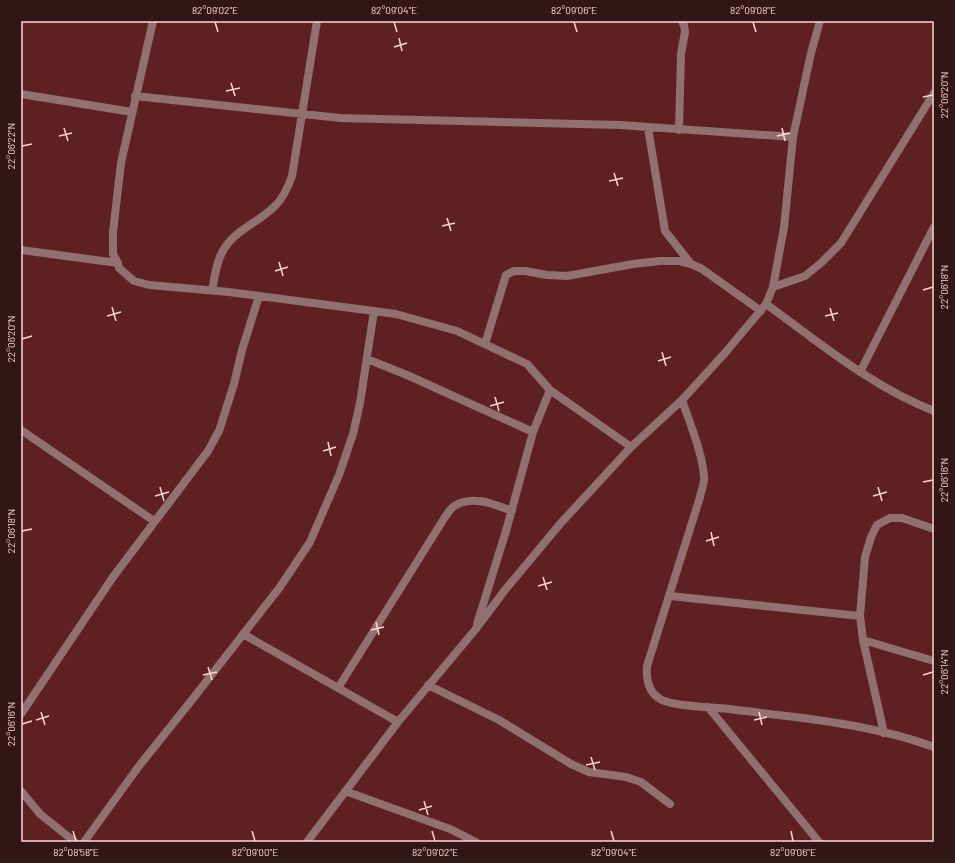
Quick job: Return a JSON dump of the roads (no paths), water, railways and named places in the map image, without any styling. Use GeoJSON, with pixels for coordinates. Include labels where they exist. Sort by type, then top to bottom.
{"type":"FeatureCollection","features":[{"type":"Feature","properties":{"kind":"street"},"geometry":{"type":"LineString","coordinates":[[154,21],[135,96],[121,163],[113,254],[119,268],[134,281],[149,285],[212,290],[396,314],[457,332],[527,364],[550,390],[631,447]]}},
{"type":"Feature","properties":{"kind":"street"},"geometry":{"type":"LineString","coordinates":[[212,290],[218,262],[223,249],[234,236],[276,205],[286,191],[292,176],[317,21]]}},
{"type":"Feature","properties":{"kind":"street"},"geometry":{"type":"LineString","coordinates":[[679,130],[681,54],[685,32],[682,21]]}},
{"type":"Feature","properties":{"kind":"street"},"geometry":{"type":"LineString","coordinates":[[307,842],[398,722],[475,630],[505,590],[560,524],[631,447],[682,400],[766,304],[773,287],[784,227],[793,137],[811,53],[820,21]]}},
{"type":"Feature","properties":{"kind":"street"},"geometry":{"type":"LineString","coordinates":[[773,287],[805,276],[821,264],[841,243],[934,93]]}},
{"type":"Feature","properties":{"kind":"street"},"geometry":{"type":"LineString","coordinates":[[21,94],[132,112]]}},
{"type":"Feature","properties":{"kind":"street"},"geometry":{"type":"LineString","coordinates":[[135,96],[340,118],[620,125],[793,137]]}},
{"type":"Feature","properties":{"kind":"street"},"geometry":{"type":"LineString","coordinates":[[648,128],[665,231],[691,264]]}},
{"type":"Feature","properties":{"kind":"street"},"geometry":{"type":"LineString","coordinates":[[860,372],[934,227]]}},
{"type":"Feature","properties":{"kind":"street"},"geometry":{"type":"LineString","coordinates":[[21,250],[118,263]]}},
{"type":"Feature","properties":{"kind":"street"},"geometry":{"type":"LineString","coordinates":[[485,344],[506,275],[514,271],[567,276],[633,264],[660,261],[679,261],[702,269],[760,310]]}},
{"type":"Feature","properties":{"kind":"street"},"geometry":{"type":"LineString","coordinates":[[21,714],[113,577],[208,451],[219,431],[259,296]]}},
{"type":"Feature","properties":{"kind":"street"},"geometry":{"type":"LineString","coordinates":[[766,304],[860,372],[891,391],[934,411]]}},
{"type":"Feature","properties":{"kind":"street"},"geometry":{"type":"LineString","coordinates":[[84,842],[139,766],[280,587],[310,542],[339,475],[353,434],[360,403],[374,311]]}},
{"type":"Feature","properties":{"kind":"street"},"geometry":{"type":"LineString","coordinates":[[367,359],[407,375],[533,432]]}},
{"type":"Feature","properties":{"kind":"street"},"geometry":{"type":"LineString","coordinates":[[475,630],[512,510],[533,432],[550,390]]}},
{"type":"Feature","properties":{"kind":"street"},"geometry":{"type":"LineString","coordinates":[[682,400],[696,444],[704,479],[670,596],[647,666],[646,680],[654,694],[662,700],[678,704],[851,725],[934,747]]}},
{"type":"Feature","properties":{"kind":"street"},"geometry":{"type":"LineString","coordinates":[[21,430],[154,521]]}},
{"type":"Feature","properties":{"kind":"street"},"geometry":{"type":"LineString","coordinates":[[338,688],[445,517],[454,507],[464,502],[478,500],[512,510]]}},
{"type":"Feature","properties":{"kind":"street"},"geometry":{"type":"LineString","coordinates":[[884,733],[863,640],[860,616],[865,557],[871,537],[877,525],[890,518],[902,518],[934,529]]}},
{"type":"Feature","properties":{"kind":"street"},"geometry":{"type":"LineString","coordinates":[[670,596],[860,616]]}},
{"type":"Feature","properties":{"kind":"street"},"geometry":{"type":"LineString","coordinates":[[243,634],[398,722]]}},
{"type":"Feature","properties":{"kind":"street"},"geometry":{"type":"LineString","coordinates":[[863,640],[934,661]]}},
{"type":"Feature","properties":{"kind":"street"},"geometry":{"type":"LineString","coordinates":[[428,685],[499,720],[571,764],[589,772],[626,777],[641,782],[670,804]]}},
{"type":"Feature","properties":{"kind":"street"},"geometry":{"type":"LineString","coordinates":[[708,707],[819,842]]}},
{"type":"Feature","properties":{"kind":"street"},"geometry":{"type":"LineString","coordinates":[[21,791],[40,814],[76,842]]}},
{"type":"Feature","properties":{"kind":"street"},"geometry":{"type":"LineString","coordinates":[[345,791],[450,829],[471,841]]}}]}
